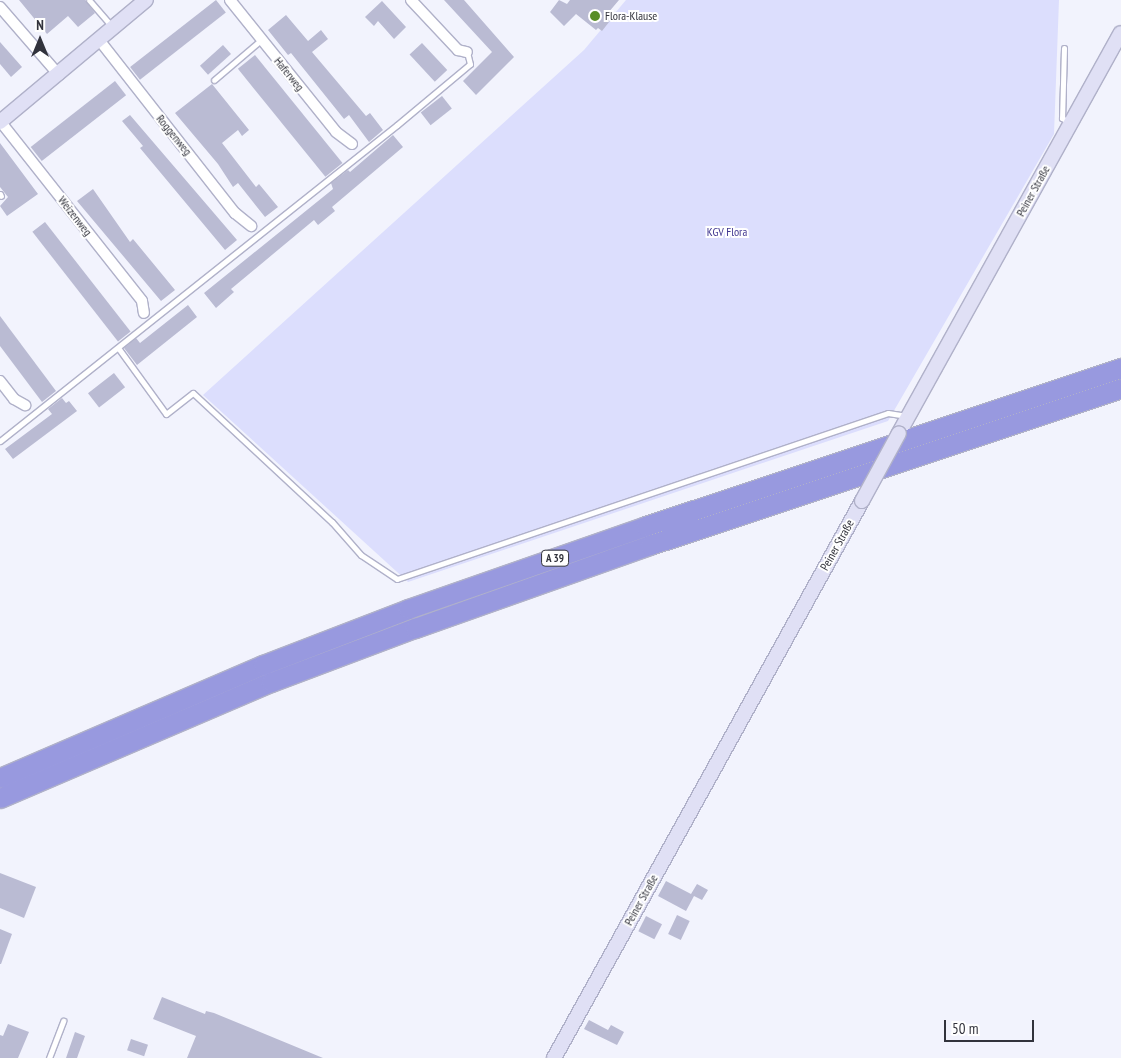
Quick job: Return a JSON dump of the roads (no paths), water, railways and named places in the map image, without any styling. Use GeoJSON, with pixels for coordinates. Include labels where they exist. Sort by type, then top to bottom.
{"type":"FeatureCollection","features":[{"type":"Feature","properties":{"kind":"highway","name":"A 39"},"geometry":{"type":"LineString","coordinates":[[0,778],[262,665],[417,606],[646,526],[1121,368]]}},
{"type":"Feature","properties":{"kind":"highway","name":"A 39"},"geometry":{"type":"LineString","coordinates":[[0,798],[271,682],[415,628],[650,544],[1121,388]]}},
{"type":"Feature","properties":{"kind":"street"},"geometry":{"type":"LineString","coordinates":[[0,121],[59,75],[146,0]]}},
{"type":"Feature","properties":{"kind":"street","name":"Haferweg"},"geometry":{"type":"LineString","coordinates":[[230,0],[336,132],[352,144]]}},
{"type":"Feature","properties":{"kind":"street"},"geometry":{"type":"LineString","coordinates":[[410,0],[458,50],[467,52]]}},
{"type":"Feature","properties":{"kind":"street"},"geometry":{"type":"LineString","coordinates":[[0,7],[59,75]]}},
{"type":"Feature","properties":{"kind":"street","name":"Peiner Straße"},"geometry":{"type":"LineString","coordinates":[[554,1058],[1121,33]]}},
{"type":"Feature","properties":{"kind":"street","name":"Roggenweg"},"geometry":{"type":"LineString","coordinates":[[100,41],[235,213],[251,226]]}},
{"type":"Feature","properties":{"kind":"street","name":"Weizenweg"},"geometry":{"type":"LineString","coordinates":[[0,121],[142,301],[144,313]]}},
{"type":"Feature","properties":{"kind":"street"},"geometry":{"type":"LineString","coordinates":[[0,381],[14,399],[25,405]]}},
{"type":"Feature","properties":{"kind":"lane"},"geometry":{"type":"LineString","coordinates":[[89,0],[114,28]]}},
{"type":"Feature","properties":{"kind":"lane"},"geometry":{"type":"LineString","coordinates":[[214,80],[262,39]]}},
{"type":"Feature","properties":{"kind":"lane"},"geometry":{"type":"LineString","coordinates":[[1064,48],[1062,118],[1071,123]]}},
{"type":"Feature","properties":{"kind":"lane"},"geometry":{"type":"LineString","coordinates":[[0,441],[119,349],[258,234],[360,155],[470,64],[467,52]]}},
{"type":"Feature","properties":{"kind":"lane"},"geometry":{"type":"LineString","coordinates":[[352,144],[360,155]]}},
{"type":"Feature","properties":{"kind":"lane"},"geometry":{"type":"LineString","coordinates":[[251,226],[258,234]]}},
{"type":"Feature","properties":{"kind":"lane"},"geometry":{"type":"LineString","coordinates":[[144,313],[152,322]]}},
{"type":"Feature","properties":{"kind":"lane"},"geometry":{"type":"LineString","coordinates":[[119,349],[166,414],[193,393],[332,522],[361,554],[397,579],[888,413],[908,416]]}},
{"type":"Feature","properties":{"kind":"lane"},"geometry":{"type":"LineString","coordinates":[[25,405],[33,415]]}},
{"type":"Feature","properties":{"kind":"lane"},"geometry":{"type":"LineString","coordinates":[[49,1058],[63,1021]]}},
{"type":"Feature","properties":{"kind":"place","name":"Flora-Klause"},"geometry":{"type":"Point","coordinates":[595,16]}},
{"type":"Feature","properties":{"kind":"park label","name":"KGV Flora"},"geometry":{"type":"Point","coordinates":[727,232]}}]}
